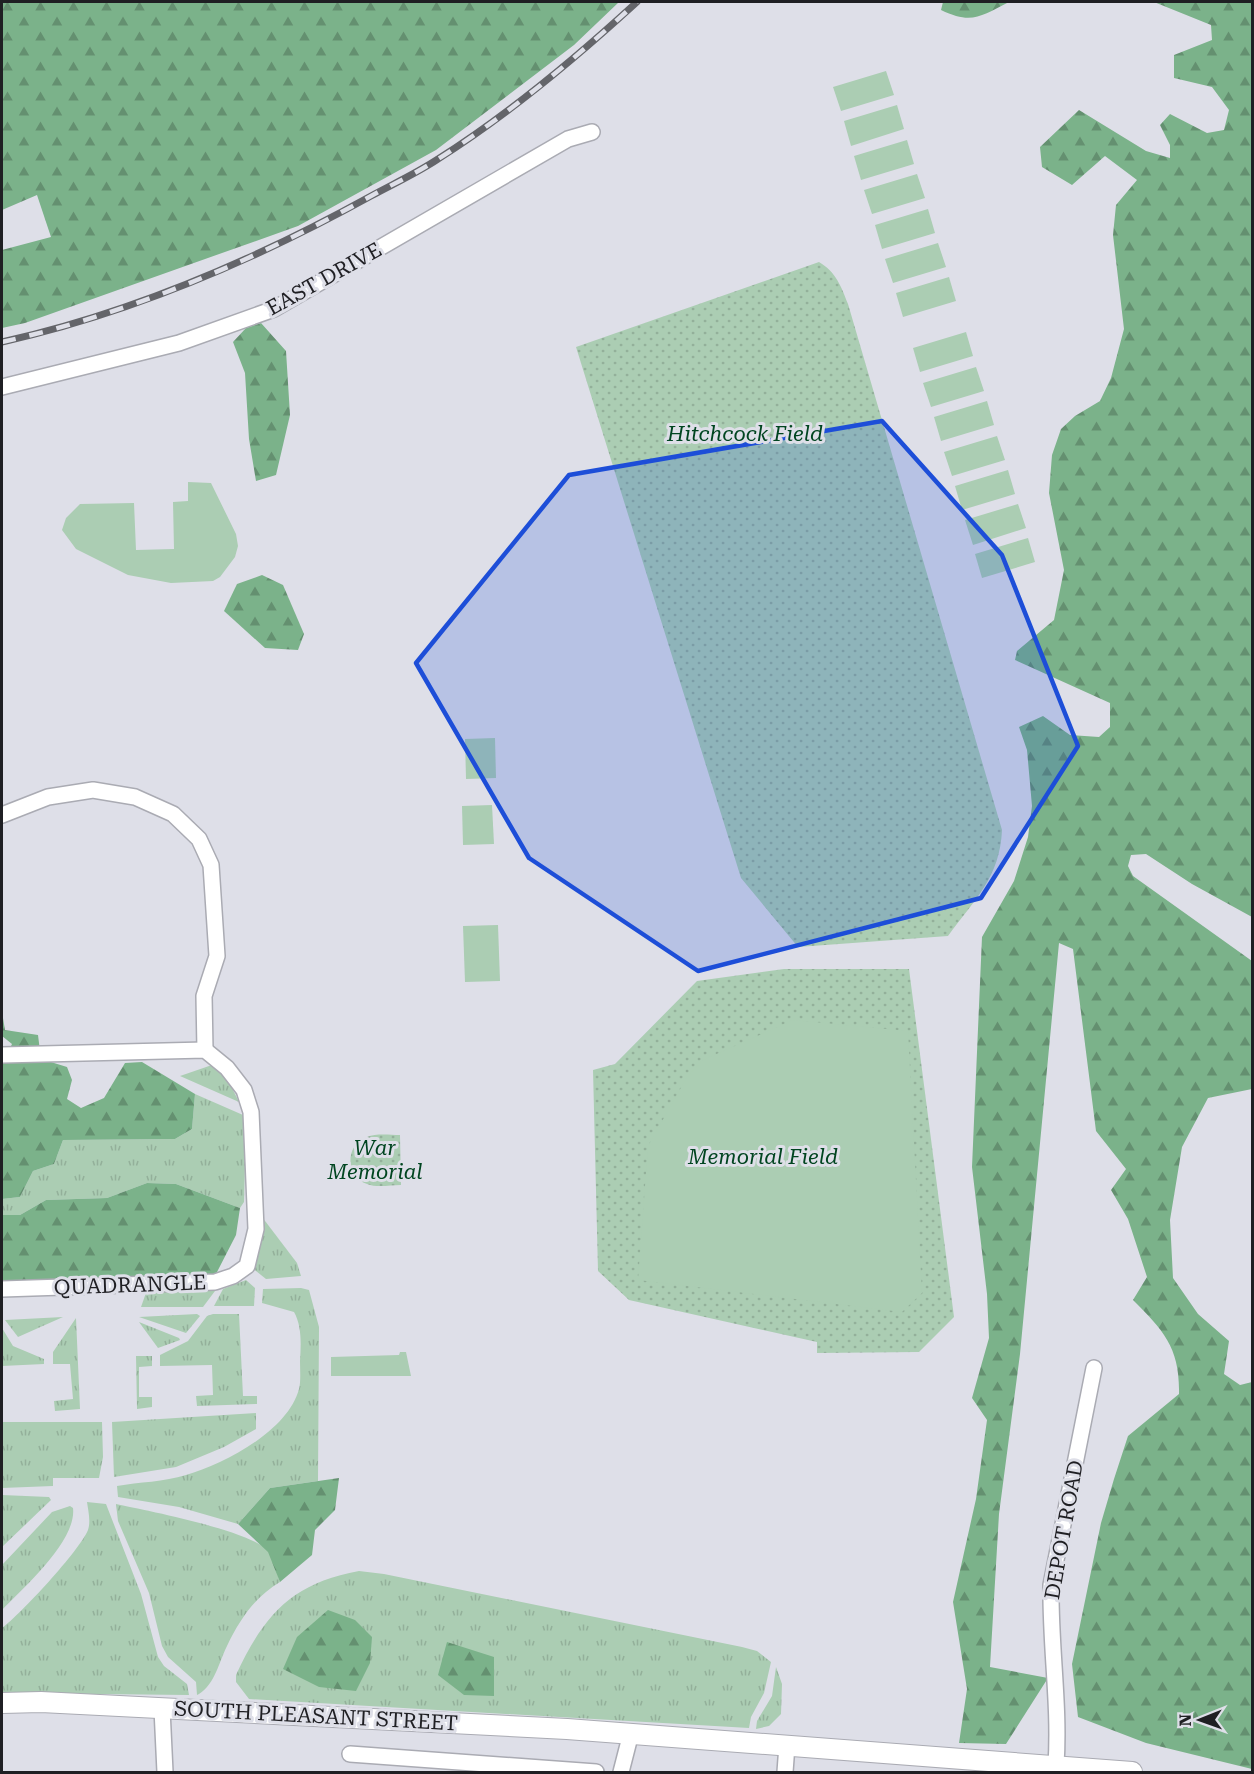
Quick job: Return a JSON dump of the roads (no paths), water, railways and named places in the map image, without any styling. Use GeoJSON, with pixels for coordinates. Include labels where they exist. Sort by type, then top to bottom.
{"type":"FeatureCollection","features":[{"type":"Feature","properties":{"kind":"main road","name":"SOUTH PLEASANT STREET"},"geometry":{"type":"LineString","coordinates":[[2,1703],[631,1733],[787,1745],[1025,1768],[1056,1765],[1132,1773]]}},
{"type":"Feature","properties":{"kind":"street","name":"EAST DRIVE"},"geometry":{"type":"LineString","coordinates":[[2,387],[179,343],[274,309],[568,139],[592,132]]}},
{"type":"Feature","properties":{"kind":"street"},"geometry":{"type":"LineString","coordinates":[[2,815],[69,792],[105,792],[135,797],[173,814],[199,839],[211,865],[217,956],[204,996],[205,1050],[2,1055]]}},
{"type":"Feature","properties":{"kind":"street","name":"QUADRANGLE"},"geometry":{"type":"LineString","coordinates":[[2,1288],[215,1282],[233,1276],[247,1266],[256,1229],[251,1112],[244,1090],[226,1068],[205,1050]]}},
{"type":"Feature","properties":{"kind":"street","name":"DEPOT ROAD"},"geometry":{"type":"LineString","coordinates":[[1056,1765],[1059,1722],[1051,1618],[1051,1585],[1094,1368]]}},
{"type":"Feature","properties":{"kind":"street"},"geometry":{"type":"LineString","coordinates":[[162,1709],[165,1773]]}},
{"type":"Feature","properties":{"kind":"street"},"geometry":{"type":"LineString","coordinates":[[621,1773],[631,1733]]}},
{"type":"Feature","properties":{"kind":"street"},"geometry":{"type":"LineString","coordinates":[[785,1773],[787,1745]]}},
{"type":"Feature","properties":{"kind":"street","name":"SOUTH PLEASANT STREET"},"geometry":{"type":"LineString","coordinates":[[350,1754],[596,1773]]}},
{"type":"Feature","properties":{"kind":"railway"},"geometry":{"type":"LineString","coordinates":[[2,342],[98,316],[192,282],[283,242],[405,178],[490,124],[566,64],[637,2]]}},
{"type":"Feature","properties":{"kind":"park label","name":"Hitchcock Field"},"geometry":{"type":"Point","coordinates":[745,434]}},
{"type":"Feature","properties":{"kind":"park label","name":"Memorial Field"},"geometry":{"type":"Point","coordinates":[763,1157]}},
{"type":"Feature","properties":{"kind":"park label","name":"War Memorial"},"geometry":{"type":"Point","coordinates":[375,1160]}}]}
